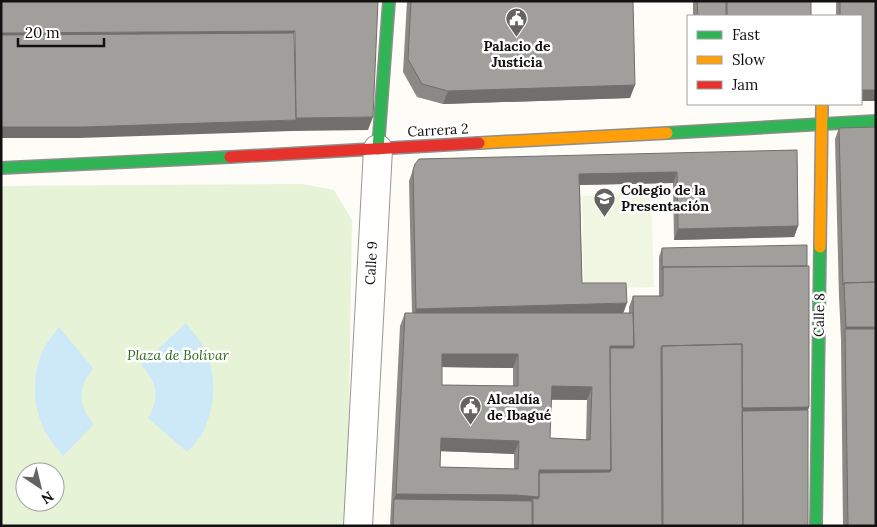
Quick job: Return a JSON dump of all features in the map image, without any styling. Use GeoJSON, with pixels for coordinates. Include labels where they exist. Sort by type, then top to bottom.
{"type":"FeatureCollection","features":[{"type":"Feature","properties":{"kind":"main road","name":"Calle 9"},"geometry":{"type":"LineString","coordinates":[[378,149],[388,1]]}},
{"type":"Feature","properties":{"kind":"main road","name":"Calle 8"},"geometry":{"type":"LineString","coordinates":[[816,526],[822,105]]}},
{"type":"Feature","properties":{"kind":"main road","name":"Carrera 2"},"geometry":{"type":"LineString","coordinates":[[1,168],[136,163],[876,121]]}},
{"type":"Feature","properties":{"kind":"street"},"geometry":{"type":"LineString","coordinates":[[822,1],[822,15]]}},
{"type":"Feature","properties":{"kind":"street","name":"Calle 9"},"geometry":{"type":"LineString","coordinates":[[358,526],[363,395],[378,149]]}},
{"type":"Feature","properties":{"kind":"green space","name":"Plaza de Bolívar"},"geometry":{"type":"Polygon","coordinates":[[[302,184],[334,190],[352,220],[347,526],[1,526],[1,186],[302,184]]]}},
{"type":"Feature","properties":{"kind":"green space"},"geometry":{"type":"Polygon","coordinates":[[[651,193],[654,287],[584,289],[582,196],[651,193]]]}},
{"type":"Feature","properties":{"kind":"water"},"geometry":{"type":"Polygon","coordinates":[[[186,323],[199,339],[207,355],[213,378],[212,401],[207,424],[200,437],[187,452],[148,418],[156,396],[154,384],[141,365],[186,323]]]}},
{"type":"Feature","properties":{"kind":"water"},"geometry":{"type":"Polygon","coordinates":[[[59,327],[93,368],[84,382],[82,403],[88,417],[94,424],[63,456],[42,425],[35,394],[38,363],[48,342],[59,327]]]}},
{"type":"Feature","properties":{"kind":"building"},"geometry":{"type":"Polygon","coordinates":[[[1,1],[378,1],[373,117],[296,118],[295,31],[1,33],[1,1]]]}},
{"type":"Feature","properties":{"kind":"building","name":"Palacio de Justicia"},"geometry":{"type":"Polygon","coordinates":[[[411,1],[633,1],[635,85],[448,91],[422,84],[408,59],[411,1]]]}},
{"type":"Feature","properties":{"kind":"building"},"geometry":{"type":"Polygon","coordinates":[[[697,1],[726,1],[726,15],[698,15],[697,1]]]}},
{"type":"Feature","properties":{"kind":"building"},"geometry":{"type":"Polygon","coordinates":[[[727,1],[811,1],[811,15],[727,15],[727,1]]]}},
{"type":"Feature","properties":{"kind":"building"},"geometry":{"type":"Polygon","coordinates":[[[840,1],[876,1],[876,90],[862,90],[862,15],[840,15],[840,1]]]}},
{"type":"Feature","properties":{"kind":"building"},"geometry":{"type":"Polygon","coordinates":[[[294,33],[296,120],[83,127],[1,127],[1,35],[294,33]]]}},
{"type":"Feature","properties":{"kind":"building"},"geometry":{"type":"Polygon","coordinates":[[[876,127],[876,282],[844,283],[843,285],[839,128],[876,127]]]}},
{"type":"Feature","properties":{"kind":"building","name":"Colegio de la Presentación"},"geometry":{"type":"Polygon","coordinates":[[[797,150],[798,226],[678,229],[677,172],[579,174],[582,283],[626,283],[627,303],[416,309],[413,170],[419,159],[797,150]]]}},
{"type":"Feature","properties":{"kind":"building"},"geometry":{"type":"Polygon","coordinates":[[[807,245],[807,266],[663,267],[662,270],[662,248],[807,245]]]}},
{"type":"Feature","properties":{"kind":"building"},"geometry":{"type":"Polygon","coordinates":[[[809,266],[809,407],[742,408],[742,344],[662,346],[662,526],[533,526],[533,498],[538,499],[539,497],[539,473],[610,472],[610,348],[633,348],[633,296],[663,296],[663,267],[809,266]]]}},
{"type":"Feature","properties":{"kind":"building"},"geometry":{"type":"Polygon","coordinates":[[[876,282],[876,327],[846,327],[844,283],[876,282]]]}},
{"type":"Feature","properties":{"kind":"building","name":"Alcaldía de Ibagué"},"geometry":{"type":"Polygon","coordinates":[[[405,313],[633,313],[634,346],[610,346],[611,470],[539,470],[539,497],[516,495],[396,494],[405,313]],[[442,354],[442,385],[518,386],[518,354],[442,354]],[[552,386],[550,438],[590,440],[592,387],[552,386]],[[441,438],[440,467],[518,469],[519,441],[441,438]]]}},
{"type":"Feature","properties":{"kind":"building"},"geometry":{"type":"Polygon","coordinates":[[[845,329],[876,329],[876,526],[848,526],[845,329]]]}},
{"type":"Feature","properties":{"kind":"building"},"geometry":{"type":"Polygon","coordinates":[[[742,344],[743,526],[663,526],[662,346],[742,344]]]}},
{"type":"Feature","properties":{"kind":"building"},"geometry":{"type":"Polygon","coordinates":[[[808,410],[808,526],[743,526],[742,411],[808,410]]]}},
{"type":"Feature","properties":{"kind":"building"},"geometry":{"type":"Polygon","coordinates":[[[394,499],[532,501],[532,526],[393,526],[394,499]]]}},
{"type":"Feature","properties":{"kind":"traffic: fast"},"geometry":{"type":"LineString","coordinates":[[378,149],[389,1]]}},
{"type":"Feature","properties":{"kind":"traffic: fast"},"geometry":{"type":"LineString","coordinates":[[667,133],[876,121]]}},
{"type":"Feature","properties":{"kind":"traffic: fast"},"geometry":{"type":"LineString","coordinates":[[1,168],[230,157]]}},
{"type":"Feature","properties":{"kind":"traffic: fast"},"geometry":{"type":"LineString","coordinates":[[816,526],[820,247]]}},
{"type":"Feature","properties":{"kind":"traffic: slow"},"geometry":{"type":"LineString","coordinates":[[820,247],[822,105]]}},
{"type":"Feature","properties":{"kind":"traffic: slow"},"geometry":{"type":"LineString","coordinates":[[479,143],[667,133]]}},
{"type":"Feature","properties":{"kind":"traffic: jam"},"geometry":{"type":"LineString","coordinates":[[230,157],[479,143]]}},
{"type":"Feature","properties":{"kind":"place","name":"Palacio de Justicia"},"geometry":{"type":"Point","coordinates":[517,37]}},
{"type":"Feature","properties":{"kind":"place","name":"Colegio de la Presentación"},"geometry":{"type":"Point","coordinates":[605,217]}},
{"type":"Feature","properties":{"kind":"place","name":"Alcaldía de Ibagué"},"geometry":{"type":"Point","coordinates":[471,426]}}]}
